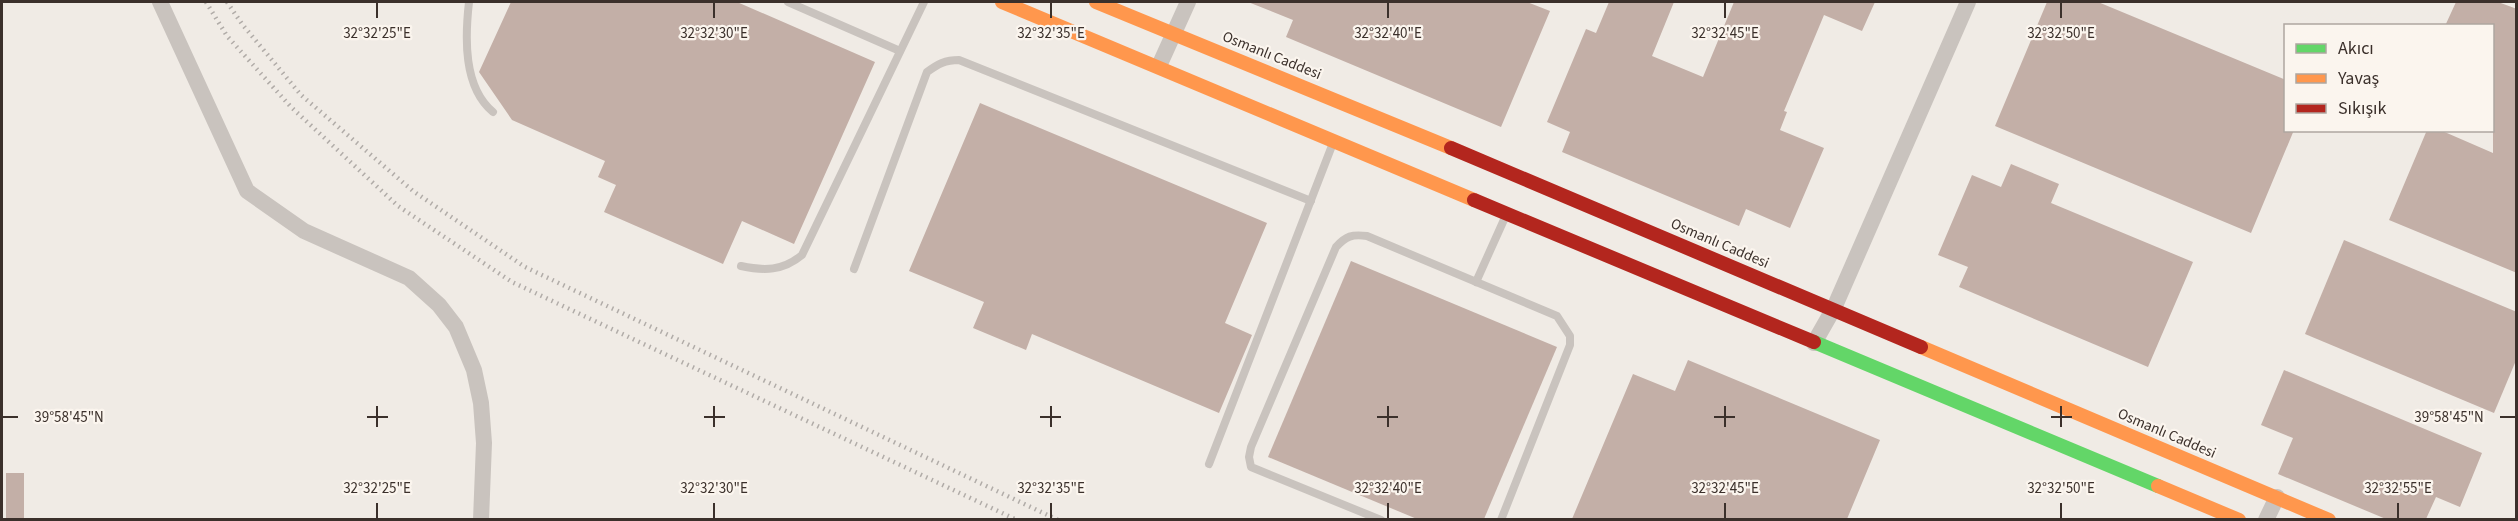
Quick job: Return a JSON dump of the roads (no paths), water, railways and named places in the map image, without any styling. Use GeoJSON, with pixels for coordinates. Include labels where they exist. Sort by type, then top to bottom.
{"type":"FeatureCollection","features":[{"type":"Feature","properties":{"kind":"street"},"geometry":{"type":"LineString","coordinates":[[160,2],[247,191],[304,231],[409,278],[440,305],[456,327],[474,370],[481,403],[484,442],[481,519]]}},
{"type":"Feature","properties":{"kind":"street"},"geometry":{"type":"LineString","coordinates":[[1002,2],[1508,213],[1542,217],[1814,343],[2239,519]]}},
{"type":"Feature","properties":{"kind":"street","name":"Osmanlı Caddesi"},"geometry":{"type":"LineString","coordinates":[[1096,2],[1834,308],[2329,519]]}},
{"type":"Feature","properties":{"kind":"street"},"geometry":{"type":"LineString","coordinates":[[1159,66],[1188,2]]}},
{"type":"Feature","properties":{"kind":"street"},"geometry":{"type":"LineString","coordinates":[[1814,343],[1834,308],[1968,2]]}},
{"type":"Feature","properties":{"kind":"street"},"geometry":{"type":"LineString","coordinates":[[1542,217],[1554,191]]}},
{"type":"Feature","properties":{"kind":"street"},"geometry":{"type":"LineString","coordinates":[[2266,519],[2277,497]]}},
{"type":"Feature","properties":{"kind":"lane"},"geometry":{"type":"LineString","coordinates":[[469,2],[466,35],[473,85],[483,104],[493,112]]}},
{"type":"Feature","properties":{"kind":"lane"},"geometry":{"type":"LineString","coordinates":[[788,2],[900,51]]}},
{"type":"Feature","properties":{"kind":"lane"},"geometry":{"type":"LineString","coordinates":[[741,266],[774,270],[792,264],[802,255],[924,2]]}},
{"type":"Feature","properties":{"kind":"lane"},"geometry":{"type":"LineString","coordinates":[[854,269],[927,72],[941,62],[950,60],[959,60],[1311,201]]}},
{"type":"Feature","properties":{"kind":"lane"},"geometry":{"type":"LineString","coordinates":[[1209,464],[1334,140]]}},
{"type":"Feature","properties":{"kind":"lane"},"geometry":{"type":"LineString","coordinates":[[1476,282],[1508,213]]}},
{"type":"Feature","properties":{"kind":"lane"},"geometry":{"type":"LineString","coordinates":[[1381,519],[1251,466],[1249,457],[1251,447],[1336,247],[1345,237],[1354,234],[1367,236],[1557,316],[1570,336],[1570,345],[1501,519]]}},
{"type":"Feature","properties":{"kind":"railway"},"geometry":{"type":"LineString","coordinates":[[206,2],[227,36],[291,107],[398,206],[512,282],[1017,520]]}},
{"type":"Feature","properties":{"kind":"railway"},"geometry":{"type":"LineString","coordinates":[[227,2],[242,24],[301,95],[413,191],[525,267],[1058,520]]}}]}
